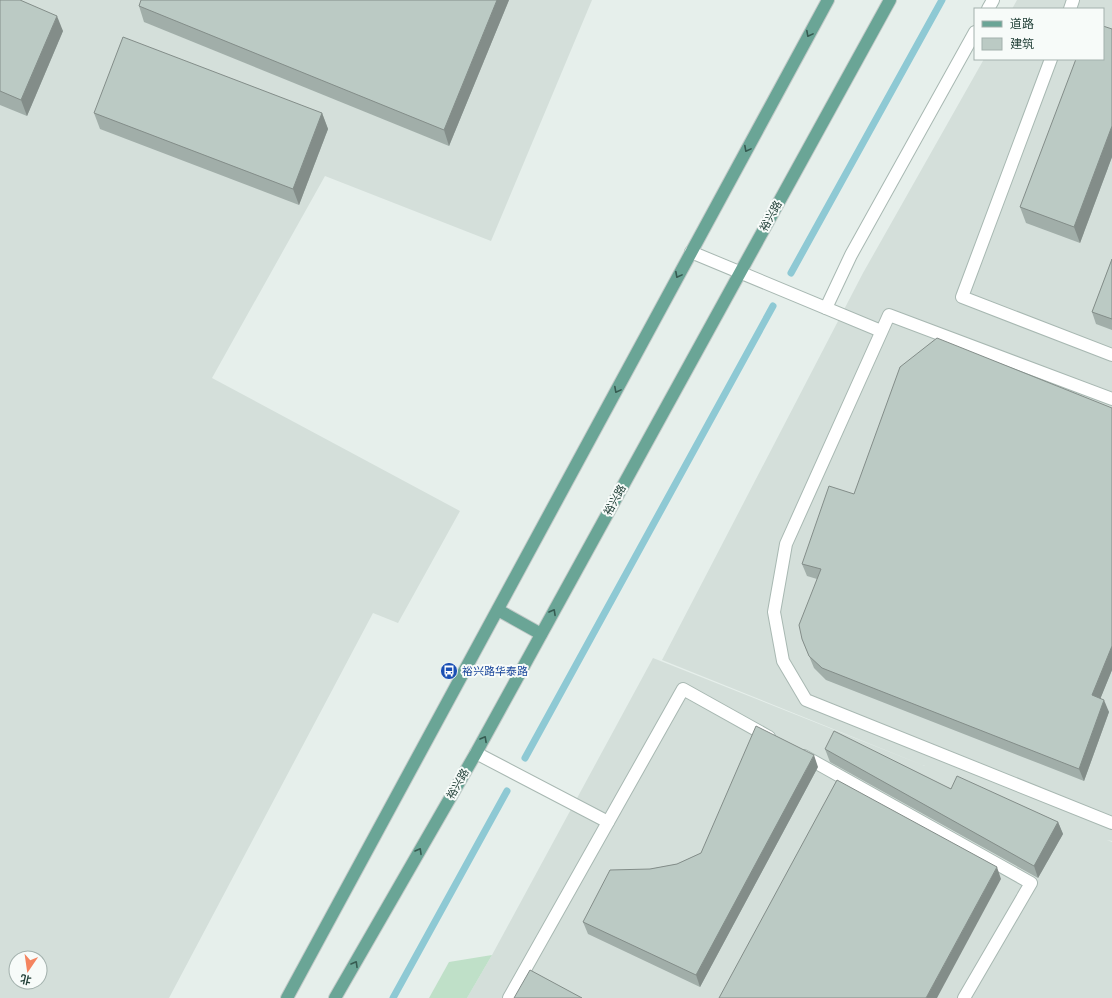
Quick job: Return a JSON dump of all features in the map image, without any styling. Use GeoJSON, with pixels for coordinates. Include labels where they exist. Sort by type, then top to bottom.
{"type":"FeatureCollection","features":[{"type":"Feature","properties":{"kind":"main road"},"geometry":{"type":"LineString","coordinates":[[287,998],[828,0]]}},
{"type":"Feature","properties":{"kind":"main road","name":"裕兴路"},"geometry":{"type":"LineString","coordinates":[[335,998],[476,753],[890,0]]}},
{"type":"Feature","properties":{"kind":"main road"},"geometry":{"type":"LineString","coordinates":[[498,610],[541,634]]}},
{"type":"Feature","properties":{"kind":"lane"},"geometry":{"type":"LineString","coordinates":[[826,308],[851,255],[974,34]]}},
{"type":"Feature","properties":{"kind":"lane"},"geometry":{"type":"LineString","coordinates":[[1051,60],[962,297],[1112,355]]}},
{"type":"Feature","properties":{"kind":"lane"},"geometry":{"type":"LineString","coordinates":[[691,252],[881,331]]}},
{"type":"Feature","properties":{"kind":"lane"},"geometry":{"type":"LineString","coordinates":[[1112,399],[889,315],[786,544],[774,612],[783,661],[806,700],[1112,823]]}},
{"type":"Feature","properties":{"kind":"lane"},"geometry":{"type":"LineString","coordinates":[[509,998],[683,689],[780,743]]}},
{"type":"Feature","properties":{"kind":"lane"},"geometry":{"type":"LineString","coordinates":[[794,751],[1031,883],[964,998]]}},
{"type":"Feature","properties":{"kind":"lane"},"geometry":{"type":"LineString","coordinates":[[476,753],[608,822]]}},
{"type":"Feature","properties":{"kind":"shaded area"},"geometry":{"type":"Polygon","coordinates":[[[0,0],[592,0],[491,241],[325,176],[212,378],[460,511],[398,623],[373,613],[169,998],[0,998],[0,0]]]}},
{"type":"Feature","properties":{"kind":"shaded area"},"geometry":{"type":"Polygon","coordinates":[[[1017,0],[1112,0],[1112,841],[1107,840],[1112,842],[1112,998],[467,998],[492,955],[653,658],[925,766],[662,660],[863,273],[983,60],[1104,60],[1104,8],[1013,8],[1017,0]]]}},
{"type":"Feature","properties":{"kind":"green space"},"geometry":{"type":"Polygon","coordinates":[[[492,955],[467,998],[429,998],[449,962],[492,955]]]}},
{"type":"Feature","properties":{"kind":"building"},"geometry":{"type":"Polygon","coordinates":[[[0,0],[20,0],[57,16],[21,100],[0,91],[0,0]]]}},
{"type":"Feature","properties":{"kind":"building"},"geometry":{"type":"Polygon","coordinates":[[[141,0],[497,0],[444,130],[139,6],[141,0]]]}},
{"type":"Feature","properties":{"kind":"building"},"geometry":{"type":"Polygon","coordinates":[[[1104,26],[1112,29],[1112,126],[1074,227],[1020,207],[1076,60],[1104,60],[1104,26]]]}},
{"type":"Feature","properties":{"kind":"building"},"geometry":{"type":"Polygon","coordinates":[[[123,37],[322,113],[293,189],[94,113],[123,37]]]}},
{"type":"Feature","properties":{"kind":"building"},"geometry":{"type":"Polygon","coordinates":[[[1112,259],[1112,319],[1092,312],[1112,259]]]}},
{"type":"Feature","properties":{"kind":"building"},"geometry":{"type":"Polygon","coordinates":[[[937,338],[1112,408],[1112,646],[1092,695],[1104,700],[1079,769],[822,668],[809,656],[802,639],[799,625],[821,569],[802,564],[829,486],[854,494],[900,367],[937,338]]]}},
{"type":"Feature","properties":{"kind":"building"},"geometry":{"type":"Polygon","coordinates":[[[756,726],[814,755],[696,975],[583,922],[610,870],[650,869],[677,864],[701,853],[756,726]]]}},
{"type":"Feature","properties":{"kind":"building"},"geometry":{"type":"Polygon","coordinates":[[[834,731],[951,789],[957,776],[1058,822],[1034,866],[825,749],[834,731]]]}},
{"type":"Feature","properties":{"kind":"building"},"geometry":{"type":"Polygon","coordinates":[[[837,780],[997,867],[926,998],[719,998],[837,780]]]}},
{"type":"Feature","properties":{"kind":"building"},"geometry":{"type":"Polygon","coordinates":[[[530,970],[582,998],[514,998],[530,970]]]}},
{"type":"Feature","properties":{"kind":"waterway"},"geometry":{"type":"LineString","coordinates":[[791,273],[942,0]]}},
{"type":"Feature","properties":{"kind":"waterway"},"geometry":{"type":"LineString","coordinates":[[525,758],[773,306]]}},
{"type":"Feature","properties":{"kind":"waterway"},"geometry":{"type":"LineString","coordinates":[[393,998],[507,791]]}},
{"type":"Feature","properties":{"kind":"place","name":"裕兴路华泰路"},"geometry":{"type":"Point","coordinates":[449,671]}}]}
